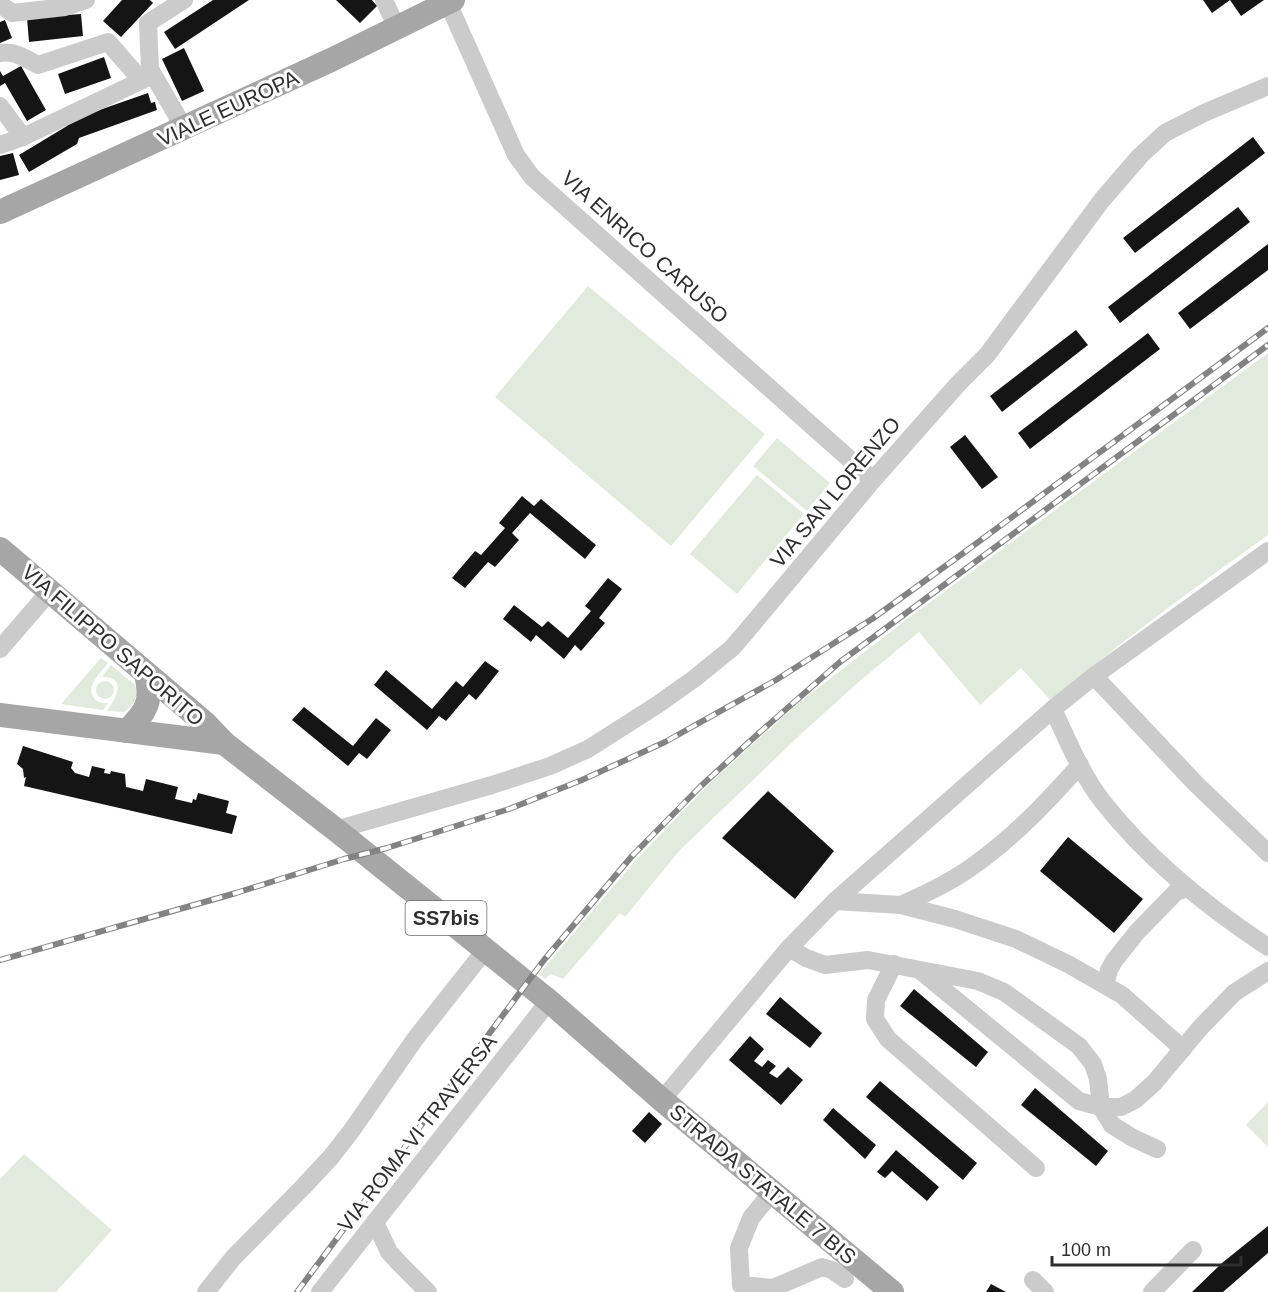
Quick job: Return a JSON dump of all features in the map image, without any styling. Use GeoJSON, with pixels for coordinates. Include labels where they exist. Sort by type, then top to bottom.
{"type":"FeatureCollection","features":[{"type":"Feature","properties":{"kind":"main road","name":"VIALE EUROPA"},"geometry":{"type":"LineString","coordinates":[[0,212],[321,65],[451,1]]}},
{"type":"Feature","properties":{"kind":"main road","name":"VIA FILIPPO SAPORITO"},"geometry":{"type":"LineString","coordinates":[[0,549],[206,724],[224,743]]}},
{"type":"Feature","properties":{"kind":"main road"},"geometry":{"type":"LineString","coordinates":[[127,731],[141,716],[148,704],[150,687],[147,674]]}},
{"type":"Feature","properties":{"kind":"main road"},"geometry":{"type":"LineString","coordinates":[[0,715],[224,743]]}},
{"type":"Feature","properties":{"kind":"main road","name":"SS7bis"},"geometry":{"type":"LineString","coordinates":[[224,743],[350,832],[662,1100]]}},
{"type":"Feature","properties":{"kind":"main road","name":"STRADA STATALE 7 BIS"},"geometry":{"type":"LineString","coordinates":[[662,1100],[772,1192],[846,1278],[892,1292]]}},
{"type":"Feature","properties":{"kind":"street"},"geometry":{"type":"LineString","coordinates":[[0,4],[12,13],[65,7],[86,0]]}},
{"type":"Feature","properties":{"kind":"street"},"geometry":{"type":"LineString","coordinates":[[0,145],[23,137],[147,77],[150,69],[148,23],[184,0]]}},
{"type":"Feature","properties":{"kind":"street"},"geometry":{"type":"LineString","coordinates":[[384,0],[397,28]]}},
{"type":"Feature","properties":{"kind":"street","name":"VIA ENRICO CARUSO"},"geometry":{"type":"LineString","coordinates":[[451,1],[516,155],[532,177],[873,480]]}},
{"type":"Feature","properties":{"kind":"street"},"geometry":{"type":"LineString","coordinates":[[0,53],[17,54],[38,65],[108,42],[147,77],[183,128]]}},
{"type":"Feature","properties":{"kind":"street","name":"VIA SAN LORENZO"},"geometry":{"type":"LineString","coordinates":[[350,832],[550,766],[588,749],[657,705],[732,648],[873,480],[958,384],[987,355],[1102,200],[1140,156],[1165,133],[1204,113],[1268,86]]}},
{"type":"Feature","properties":{"kind":"street"},"geometry":{"type":"LineString","coordinates":[[0,106],[23,137]]}},
{"type":"Feature","properties":{"kind":"street"},"geometry":{"type":"LineString","coordinates":[[662,1100],[789,948],[835,901],[1053,709],[1094,676],[1268,551]]}},
{"type":"Feature","properties":{"kind":"street"},"geometry":{"type":"LineString","coordinates":[[0,650],[50,591]]}},
{"type":"Feature","properties":{"kind":"street"},"geometry":{"type":"LineString","coordinates":[[1094,676],[1196,783],[1268,853]]}},
{"type":"Feature","properties":{"kind":"street"},"geometry":{"type":"LineString","coordinates":[[1053,709],[1075,758],[1103,801],[1142,845],[1187,888],[1235,926],[1268,947]]}},
{"type":"Feature","properties":{"kind":"street"},"geometry":{"type":"LineString","coordinates":[[900,905],[933,890],[972,867],[1003,843],[1045,804],[1080,765]]}},
{"type":"Feature","properties":{"kind":"street"},"geometry":{"type":"LineString","coordinates":[[1105,985],[1114,961],[1132,938],[1176,892],[1187,888]]}},
{"type":"Feature","properties":{"kind":"street"},"geometry":{"type":"LineString","coordinates":[[835,901],[900,905],[955,919],[1016,939],[1068,964],[1122,995],[1183,1049]]}},
{"type":"Feature","properties":{"kind":"street"},"geometry":{"type":"LineString","coordinates":[[789,948],[825,965],[868,960],[978,981],[1005,992],[1079,1046],[1093,1064],[1098,1079],[1101,1107],[1112,1125],[1157,1149]]}},
{"type":"Feature","properties":{"kind":"street"},"geometry":{"type":"LineString","coordinates":[[206,1292],[234,1258],[331,1157],[415,1039],[486,950]]}},
{"type":"Feature","properties":{"kind":"street"},"geometry":{"type":"LineString","coordinates":[[894,964],[876,1000],[875,1019],[888,1039],[1036,1168]]}},
{"type":"Feature","properties":{"kind":"street"},"geometry":{"type":"LineString","coordinates":[[918,968],[1079,1101],[1101,1107],[1120,1107],[1136,1100],[1234,993],[1268,971]]}},
{"type":"Feature","properties":{"kind":"street","name":"VIA ROMA VI TRAVERSA"},"geometry":{"type":"LineString","coordinates":[[320,1292],[549,1001]]}},
{"type":"Feature","properties":{"kind":"street"},"geometry":{"type":"LineString","coordinates":[[772,1192],[751,1218],[739,1248],[741,1285],[772,1288],[822,1267],[846,1278]]}},
{"type":"Feature","properties":{"kind":"street"},"geometry":{"type":"LineString","coordinates":[[375,1222],[389,1252],[428,1292]]}},
{"type":"Feature","properties":{"kind":"street"},"geometry":{"type":"LineString","coordinates":[[1152,1292],[1193,1250]]}},
{"type":"Feature","properties":{"kind":"shaded area"},"geometry":{"type":"Polygon","coordinates":[[[588,286],[765,434],[671,546],[495,397],[588,286]]]}},
{"type":"Feature","properties":{"kind":"shaded area"},"geometry":{"type":"Polygon","coordinates":[[[1268,353],[1268,535],[1158,616],[1051,701],[1021,668],[980,705],[919,632],[802,733],[680,850],[625,917],[620,913],[563,979],[551,974],[545,979],[539,974],[635,861],[710,783],[796,705],[906,620],[1268,353]]]}},
{"type":"Feature","properties":{"kind":"shaded area"},"geometry":{"type":"Polygon","coordinates":[[[777,438],[830,483],[807,511],[753,466],[777,438]]]}},
{"type":"Feature","properties":{"kind":"shaded area"},"geometry":{"type":"Polygon","coordinates":[[[757,475],[804,514],[737,594],[690,554],[757,475]]]}},
{"type":"Feature","properties":{"kind":"shaded area"},"geometry":{"type":"Polygon","coordinates":[[[101,658],[108,663],[91,689],[96,700],[108,703],[103,710],[61,704],[101,658]]]}},
{"type":"Feature","properties":{"kind":"shaded area"},"geometry":{"type":"Polygon","coordinates":[[[111,665],[135,685],[135,700],[124,712],[107,711],[118,690],[115,681],[102,677],[111,665]]]}},
{"type":"Feature","properties":{"kind":"shaded area"},"geometry":{"type":"Polygon","coordinates":[[[101,681],[109,681],[114,686],[112,697],[101,699],[96,694],[96,686],[101,681]]]}},
{"type":"Feature","properties":{"kind":"shaded area"},"geometry":{"type":"Polygon","coordinates":[[[1268,1102],[1268,1147],[1246,1125],[1268,1102]]]}},
{"type":"Feature","properties":{"kind":"shaded area"},"geometry":{"type":"Polygon","coordinates":[[[24,1154],[112,1230],[56,1292],[0,1292],[0,1179],[24,1154]]]}},
{"type":"Feature","properties":{"kind":"building"},"geometry":{"type":"Polygon","coordinates":[[[122,0],[150,0],[153,3],[121,37],[103,21],[122,0]]]}},
{"type":"Feature","properties":{"kind":"building"},"geometry":{"type":"Polygon","coordinates":[[[213,0],[249,0],[175,49],[164,32],[213,0]]]}},
{"type":"Feature","properties":{"kind":"building"},"geometry":{"type":"Polygon","coordinates":[[[336,0],[372,0],[377,6],[360,23],[336,0]]]}},
{"type":"Feature","properties":{"kind":"building"},"geometry":{"type":"Polygon","coordinates":[[[1203,0],[1230,0],[1212,13],[1203,0]]]}},
{"type":"Feature","properties":{"kind":"building"},"geometry":{"type":"Polygon","coordinates":[[[1230,0],[1264,0],[1241,16],[1230,0]]]}},
{"type":"Feature","properties":{"kind":"building"},"geometry":{"type":"Polygon","coordinates":[[[81,14],[83,36],[29,42],[27,18],[81,14]]]}},
{"type":"Feature","properties":{"kind":"building"},"geometry":{"type":"Polygon","coordinates":[[[5,20],[12,38],[0,43],[0,22],[5,20]]]}},
{"type":"Feature","properties":{"kind":"building"},"geometry":{"type":"Polygon","coordinates":[[[184,48],[204,91],[182,101],[162,59],[184,48]]]}},
{"type":"Feature","properties":{"kind":"building"},"geometry":{"type":"Polygon","coordinates":[[[104,57],[111,78],[65,94],[58,74],[104,57]]]}},
{"type":"Feature","properties":{"kind":"building"},"geometry":{"type":"Polygon","coordinates":[[[21,66],[46,110],[27,121],[5,83],[0,86],[0,71],[3,76],[21,66]]]}},
{"type":"Feature","properties":{"kind":"building"},"geometry":{"type":"Polygon","coordinates":[[[148,93],[151,103],[155,102],[157,110],[79,138],[77,144],[29,172],[19,155],[67,126],[68,121],[148,93]]]}},
{"type":"Feature","properties":{"kind":"building"},"geometry":{"type":"Polygon","coordinates":[[[1253,137],[1265,153],[1135,253],[1123,238],[1253,137]]]}},
{"type":"Feature","properties":{"kind":"building"},"geometry":{"type":"Polygon","coordinates":[[[13,153],[19,175],[0,180],[0,156],[13,153]]]}},
{"type":"Feature","properties":{"kind":"building"},"geometry":{"type":"Polygon","coordinates":[[[1238,207],[1250,222],[1120,323],[1108,307],[1238,207]]]}},
{"type":"Feature","properties":{"kind":"building"},"geometry":{"type":"Polygon","coordinates":[[[1268,244],[1268,270],[1190,329],[1178,313],[1268,244]]]}},
{"type":"Feature","properties":{"kind":"building"},"geometry":{"type":"Polygon","coordinates":[[[1076,330],[1088,345],[1002,412],[990,396],[1076,330]]]}},
{"type":"Feature","properties":{"kind":"building"},"geometry":{"type":"Polygon","coordinates":[[[1148,333],[1160,349],[1030,449],[1018,433],[1148,333]]]}},
{"type":"Feature","properties":{"kind":"building"},"geometry":{"type":"Polygon","coordinates":[[[965,435],[998,477],[982,489],[950,447],[965,435]]]}},
{"type":"Feature","properties":{"kind":"building"},"geometry":{"type":"Polygon","coordinates":[[[522,496],[534,506],[541,499],[596,545],[585,559],[530,513],[512,533],[519,540],[495,567],[488,562],[465,588],[452,578],[475,551],[481,555],[505,528],[499,523],[522,496]]]}},
{"type":"Feature","properties":{"kind":"building"},"geometry":{"type":"Polygon","coordinates":[[[608,578],[622,589],[599,618],[605,623],[581,651],[575,645],[564,659],[536,635],[531,642],[503,619],[514,605],[542,627],[548,621],[568,638],[591,611],[585,606],[608,578]]]}},
{"type":"Feature","properties":{"kind":"building"},"geometry":{"type":"Polygon","coordinates":[[[485,661],[499,671],[476,700],[469,694],[446,721],[439,716],[427,730],[374,685],[386,670],[432,709],[456,681],[463,687],[485,661]]]}},
{"type":"Feature","properties":{"kind":"building"},"geometry":{"type":"Polygon","coordinates":[[[304,707],[353,746],[376,718],[391,730],[367,759],[359,753],[348,766],[292,720],[304,707]]]}},
{"type":"Feature","properties":{"kind":"building"},"geometry":{"type":"Polygon","coordinates":[[[23,746],[73,762],[71,768],[75,773],[89,777],[92,766],[105,769],[104,773],[110,774],[111,771],[125,774],[126,787],[143,791],[146,779],[178,787],[175,799],[192,803],[193,799],[196,800],[198,793],[229,801],[226,813],[237,816],[232,834],[24,786],[26,777],[24,778],[23,769],[17,764],[23,746]]]}},
{"type":"Feature","properties":{"kind":"building"},"geometry":{"type":"Polygon","coordinates":[[[768,791],[834,851],[795,899],[722,838],[768,791]]]}},
{"type":"Feature","properties":{"kind":"building"},"geometry":{"type":"Polygon","coordinates":[[[1068,837],[1143,899],[1114,933],[1040,871],[1068,837]]]}},
{"type":"Feature","properties":{"kind":"building"},"geometry":{"type":"Polygon","coordinates":[[[914,989],[988,1052],[976,1067],[900,1006],[914,989]]]}},
{"type":"Feature","properties":{"kind":"building"},"geometry":{"type":"Polygon","coordinates":[[[780,997],[822,1033],[810,1048],[766,1014],[780,997]]]}},
{"type":"Feature","properties":{"kind":"building"},"geometry":{"type":"Polygon","coordinates":[[[750,1036],[764,1049],[754,1061],[762,1067],[768,1060],[776,1066],[769,1073],[777,1078],[788,1067],[803,1080],[781,1105],[729,1060],[750,1036]]]}},
{"type":"Feature","properties":{"kind":"building"},"geometry":{"type":"Polygon","coordinates":[[[880,1081],[977,1163],[963,1180],[866,1097],[880,1081]]]}},
{"type":"Feature","properties":{"kind":"building"},"geometry":{"type":"Polygon","coordinates":[[[1035,1088],[1108,1151],[1096,1166],[1021,1105],[1035,1088]]]}},
{"type":"Feature","properties":{"kind":"building"},"geometry":{"type":"Polygon","coordinates":[[[833,1108],[876,1145],[865,1159],[823,1120],[833,1108]]]}},
{"type":"Feature","properties":{"kind":"building"},"geometry":{"type":"Polygon","coordinates":[[[649,1112],[662,1124],[645,1143],[632,1131],[649,1112]]]}},
{"type":"Feature","properties":{"kind":"building"},"geometry":{"type":"Polygon","coordinates":[[[896,1150],[939,1187],[927,1201],[892,1171],[885,1178],[877,1172],[896,1150]]]}},
{"type":"Feature","properties":{"kind":"building"},"geometry":{"type":"Polygon","coordinates":[[[1268,1226],[1268,1253],[1223,1292],[1192,1292],[1222,1263],[1268,1226]]]}},
{"type":"Feature","properties":{"kind":"building"},"geometry":{"type":"Polygon","coordinates":[[[991,1284],[1006,1292],[986,1292],[991,1284]]]}},
{"type":"Feature","properties":{"kind":"railway"},"geometry":{"type":"LineString","coordinates":[[0,960],[236,893],[509,809],[582,780],[665,742],[776,680],[872,619],[1268,328]]}},
{"type":"Feature","properties":{"kind":"railway"},"geometry":{"type":"LineString","coordinates":[[297,1292],[544,960],[632,856],[701,786],[840,662],[1268,345]]}}]}
